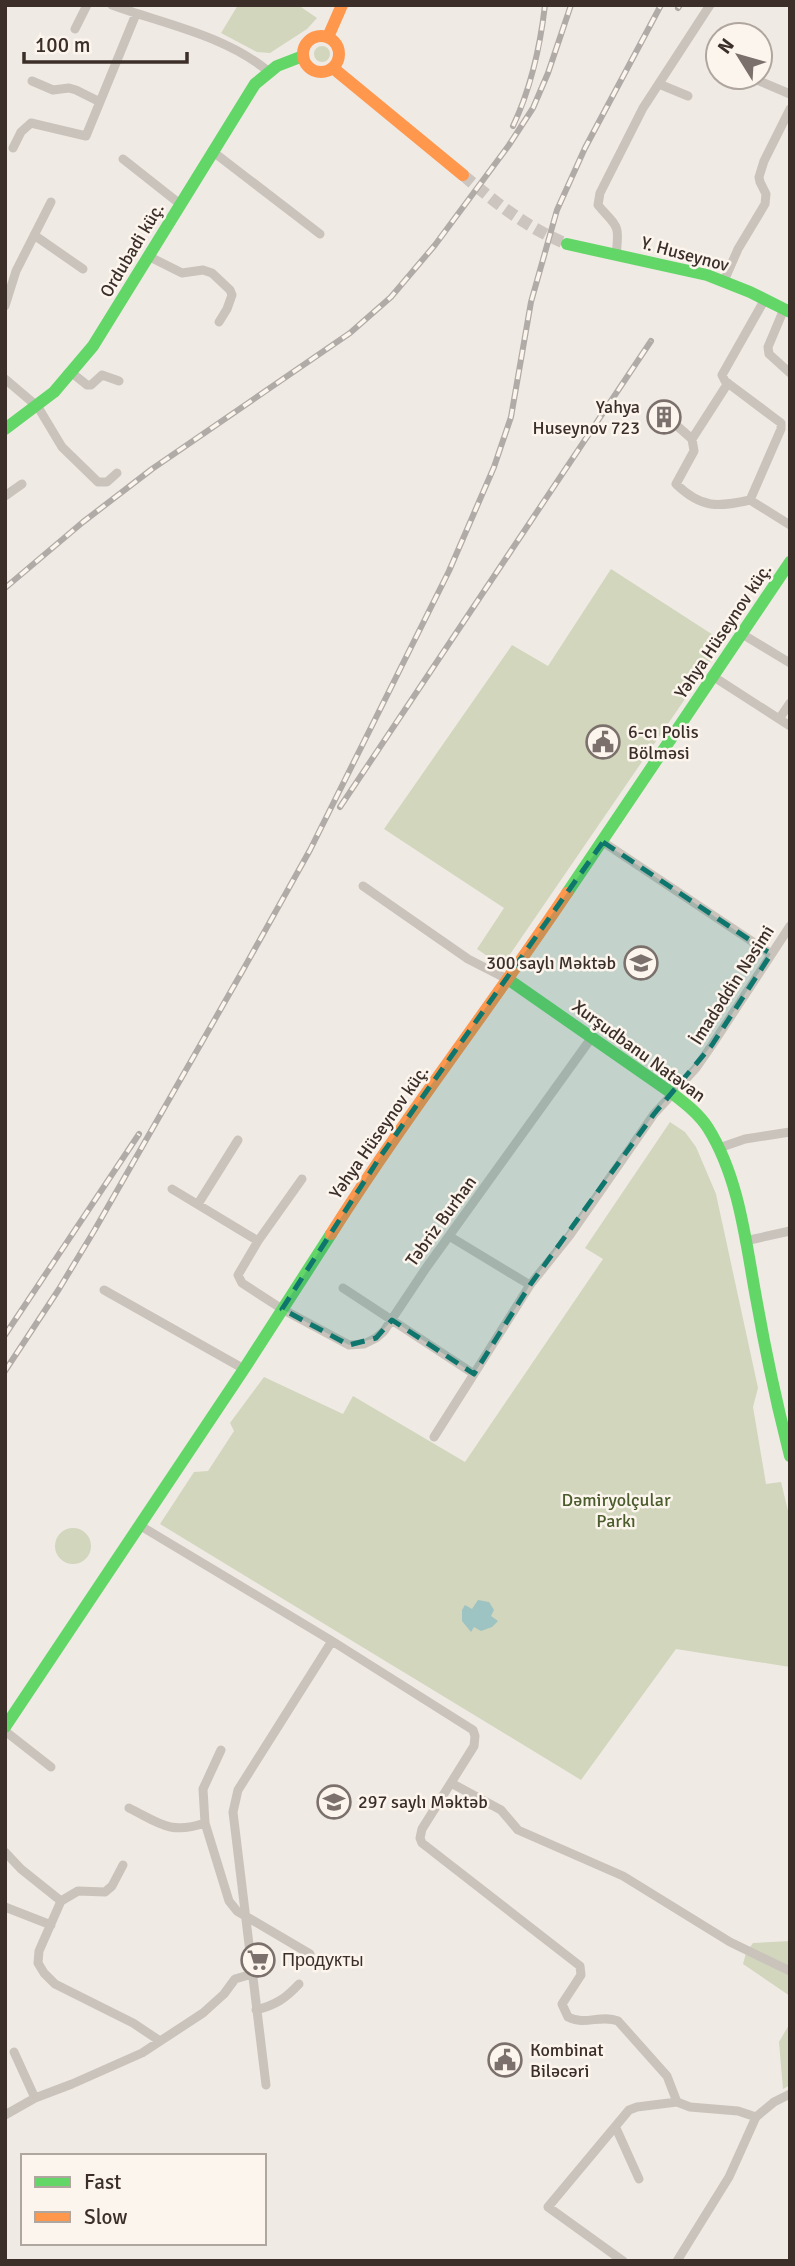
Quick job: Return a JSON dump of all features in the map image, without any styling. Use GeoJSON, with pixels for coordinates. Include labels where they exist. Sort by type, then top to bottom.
{"type":"FeatureCollection","features":[{"type":"Feature","properties":{"kind":"main road"},"geometry":{"type":"LineString","coordinates":[[328,37],[342,5]]}},
{"type":"Feature","properties":{"kind":"main road"},"geometry":{"type":"LineString","coordinates":[[316,37],[328,37],[337,45],[337,63],[333,68],[314,71],[303,55],[307,44],[316,37]]}},
{"type":"Feature","properties":{"kind":"main road"},"geometry":{"type":"LineString","coordinates":[[268,71],[290,58],[303,55]]}},
{"type":"Feature","properties":{"kind":"main road"},"geometry":{"type":"LineString","coordinates":[[333,68],[463,175]]}},
{"type":"Feature","properties":{"kind":"main road","name":"Ordubadi küç."},"geometry":{"type":"LineString","coordinates":[[5,429],[38,407],[72,373],[105,328],[244,98],[268,71]]}},
{"type":"Feature","properties":{"kind":"main road","name":"Y. Huseynov"},"geometry":{"type":"LineString","coordinates":[[567,244],[589,251],[681,267],[724,281],[787,310]]}},
{"type":"Feature","properties":{"kind":"main road","name":"Yəhya Hüseynov küç."},"geometry":{"type":"LineString","coordinates":[[5,1729],[244,1369],[380,1157],[509,980],[790,562]]}},
{"type":"Feature","properties":{"kind":"main road","name":"Xurşudbanu Natəvan"},"geometry":{"type":"LineString","coordinates":[[509,980],[673,1094],[693,1109],[707,1126],[729,1173],[745,1241],[766,1356],[790,1456]]}},
{"type":"Feature","properties":{"kind":"street"},"geometry":{"type":"LineString","coordinates":[[75,29],[87,5]]}},
{"type":"Feature","properties":{"kind":"street"},"geometry":{"type":"LineString","coordinates":[[112,5],[216,40],[247,56],[268,71]]}},
{"type":"Feature","properties":{"kind":"street"},"geometry":{"type":"LineString","coordinates":[[616,255],[618,228],[598,205],[598,199],[634,125],[710,5]]}},
{"type":"Feature","properties":{"kind":"street"},"geometry":{"type":"LineString","coordinates":[[13,148],[21,132],[31,123],[86,136],[136,14]]}},
{"type":"Feature","properties":{"kind":"street"},"geometry":{"type":"LineString","coordinates":[[32,81],[53,90],[76,90],[100,102]]}},
{"type":"Feature","properties":{"kind":"street"},"geometry":{"type":"LineString","coordinates":[[659,84],[688,96]]}},
{"type":"Feature","properties":{"kind":"street"},"geometry":{"type":"LineString","coordinates":[[724,281],[738,248],[765,204],[766,194],[759,177],[790,108]]}},
{"type":"Feature","properties":{"kind":"street"},"geometry":{"type":"LineString","coordinates":[[212,152],[320,234]]}},
{"type":"Feature","properties":{"kind":"street"},"geometry":{"type":"LineString","coordinates":[[123,159],[180,204]]}},
{"type":"Feature","properties":{"kind":"street"},"geometry":{"type":"LineString","coordinates":[[5,306],[16,271],[51,202]]}},
{"type":"Feature","properties":{"kind":"street"},"geometry":{"type":"LineString","coordinates":[[34,235],[83,269]]}},
{"type":"Feature","properties":{"kind":"street"},"geometry":{"type":"LineString","coordinates":[[148,256],[182,273],[203,270],[212,273],[232,295],[219,322]]}},
{"type":"Feature","properties":{"kind":"street"},"geometry":{"type":"LineString","coordinates":[[5,265],[16,271]]}},
{"type":"Feature","properties":{"kind":"street"},"geometry":{"type":"LineString","coordinates":[[750,500],[782,429],[781,423],[728,383],[722,375],[765,299]]}},
{"type":"Feature","properties":{"kind":"street"},"geometry":{"type":"LineString","coordinates":[[787,310],[768,347],[769,354],[790,373]]}},
{"type":"Feature","properties":{"kind":"street"},"geometry":{"type":"LineString","coordinates":[[72,373],[87,385],[91,385],[102,375],[119,381]]}},
{"type":"Feature","properties":{"kind":"street"},"geometry":{"type":"LineString","coordinates":[[5,379],[38,407],[62,447],[98,482],[107,482],[117,473]]}},
{"type":"Feature","properties":{"kind":"street"},"geometry":{"type":"LineString","coordinates":[[692,439],[728,383]]}},
{"type":"Feature","properties":{"kind":"street"},"geometry":{"type":"LineString","coordinates":[[676,425],[692,439],[694,451],[676,484],[710,506],[750,500],[790,525]]}},
{"type":"Feature","properties":{"kind":"street"},"geometry":{"type":"LineString","coordinates":[[5,496],[22,484]]}},
{"type":"Feature","properties":{"kind":"street"},"geometry":{"type":"LineString","coordinates":[[742,634],[790,663]]}},
{"type":"Feature","properties":{"kind":"street"},"geometry":{"type":"LineString","coordinates":[[714,677],[790,726]]}},
{"type":"Feature","properties":{"kind":"street"},"geometry":{"type":"LineString","coordinates":[[779,719],[790,703]]}},
{"type":"Feature","properties":{"kind":"street"},"geometry":{"type":"LineString","coordinates":[[603,842],[771,954]]}},
{"type":"Feature","properties":{"kind":"street"},"geometry":{"type":"LineString","coordinates":[[363,886],[468,958],[509,980]]}},
{"type":"Feature","properties":{"kind":"street","name":"İmadəddin Nəsimi"},"geometry":{"type":"LineString","coordinates":[[434,1437],[530,1285],[570,1235],[654,1114],[712,1045],[790,926]]}},
{"type":"Feature","properties":{"kind":"street","name":"Təbriz Burhan"},"geometry":{"type":"LineString","coordinates":[[258,1241],[237,1275],[238,1279],[282,1309],[349,1345],[376,1338],[392,1320],[592,1037]]}},
{"type":"Feature","properties":{"kind":"street"},"geometry":{"type":"LineString","coordinates":[[719,1148],[745,1139],[790,1132]]}},
{"type":"Feature","properties":{"kind":"street"},"geometry":{"type":"LineString","coordinates":[[198,1204],[239,1140]]}},
{"type":"Feature","properties":{"kind":"street"},"geometry":{"type":"LineString","coordinates":[[172,1189],[258,1241],[302,1179]]}},
{"type":"Feature","properties":{"kind":"street"},"geometry":{"type":"LineString","coordinates":[[745,1241],[790,1231]]}},
{"type":"Feature","properties":{"kind":"street"},"geometry":{"type":"LineString","coordinates":[[449,1236],[530,1285]]}},
{"type":"Feature","properties":{"kind":"street"},"geometry":{"type":"LineString","coordinates":[[343,1288],[474,1374]]}},
{"type":"Feature","properties":{"kind":"street"},"geometry":{"type":"LineString","coordinates":[[104,1290],[244,1369]]}},
{"type":"Feature","properties":{"kind":"street"},"geometry":{"type":"LineString","coordinates":[[139,1525],[332,1641],[472,1730],[475,1735],[474,1746],[422,1829],[422,1843],[580,1966],[581,1975],[562,2004],[568,2017],[581,2022],[610,2018],[618,2021],[667,2076],[677,2102]]}},
{"type":"Feature","properties":{"kind":"street"},"geometry":{"type":"LineString","coordinates":[[266,2085],[233,1812],[234,1801],[238,1790],[332,1641]]}},
{"type":"Feature","properties":{"kind":"street"},"geometry":{"type":"LineString","coordinates":[[5,1729],[51,1767]]}},
{"type":"Feature","properties":{"kind":"street"},"geometry":{"type":"LineString","coordinates":[[221,1750],[203,1789],[205,1823],[229,1900],[237,1911],[310,1954]]}},
{"type":"Feature","properties":{"kind":"street"},"geometry":{"type":"LineString","coordinates":[[451,1783],[501,1810],[518,1830],[623,1876],[730,1942],[790,1971]]}},
{"type":"Feature","properties":{"kind":"street"},"geometry":{"type":"LineString","coordinates":[[129,1808],[168,1828],[186,1829],[205,1823]]}},
{"type":"Feature","properties":{"kind":"street"},"geometry":{"type":"LineString","coordinates":[[5,1852],[21,1869],[61,1901]]}},
{"type":"Feature","properties":{"kind":"street"},"geometry":{"type":"LineString","coordinates":[[123,1865],[112,1886],[105,1892],[78,1891],[61,1901],[39,1951],[38,1963],[55,1984],[133,2023],[160,2041]]}},
{"type":"Feature","properties":{"kind":"street"},"geometry":{"type":"LineString","coordinates":[[5,1907],[51,1925]]}},
{"type":"Feature","properties":{"kind":"street"},"geometry":{"type":"LineString","coordinates":[[5,2115],[35,2098],[111,2067],[160,2041],[203,2013],[224,1994],[235,1979],[252,1974]]}},
{"type":"Feature","properties":{"kind":"street"},"geometry":{"type":"LineString","coordinates":[[256,2010],[285,1999],[299,1984]]}},
{"type":"Feature","properties":{"kind":"street"},"geometry":{"type":"LineString","coordinates":[[14,2052],[35,2098]]}},
{"type":"Feature","properties":{"kind":"street"},"geometry":{"type":"LineString","coordinates":[[677,2261],[729,2177],[756,2117],[774,2102],[790,2094]]}},
{"type":"Feature","properties":{"kind":"street"},"geometry":{"type":"LineString","coordinates":[[623,2261],[548,2207],[633,2108],[677,2102],[690,2107],[737,2111],[756,2117]]}},
{"type":"Feature","properties":{"kind":"street"},"geometry":{"type":"LineString","coordinates":[[615,2128],[639,2179]]}},
{"type":"Feature","properties":{"kind":"highlighted area"},"geometry":{"type":"Polygon","coordinates":[[[603,842],[771,954],[712,1045],[654,1114],[530,1285],[474,1374],[392,1320],[376,1338],[349,1345],[282,1309],[380,1157],[603,842]]]}},
{"type":"Feature","properties":{"kind":"green space"},"geometry":{"type":"Polygon","coordinates":[[[238,5],[298,5],[317,18],[307,29],[270,53],[257,52],[221,33],[238,5]]]}},
{"type":"Feature","properties":{"kind":"green space"},"geometry":{"type":"Polygon","coordinates":[[[319,46],[325,46],[330,54],[328,60],[319,62],[314,57],[314,51],[319,46]]]}},
{"type":"Feature","properties":{"kind":"green space"},"geometry":{"type":"Polygon","coordinates":[[[611,569],[724,642],[502,966],[477,949],[504,908],[384,829],[512,645],[548,666],[611,569]]]}},
{"type":"Feature","properties":{"kind":"green space","name":"Dəmiryolçular Parkı"},"geometry":{"type":"Polygon","coordinates":[[[670,1122],[685,1132],[696,1147],[716,1194],[758,1388],[753,1407],[766,1484],[781,1482],[790,1519],[790,1667],[676,1649],[581,1780],[160,1524],[194,1472],[208,1471],[234,1431],[230,1423],[264,1377],[343,1414],[353,1396],[465,1462],[603,1259],[585,1248],[670,1122]]]}},
{"type":"Feature","properties":{"kind":"green space"},"geometry":{"type":"Polygon","coordinates":[[[73,1528],[86,1533],[91,1546],[86,1559],[73,1564],[60,1559],[55,1546],[60,1533],[73,1528]]]}},
{"type":"Feature","properties":{"kind":"green space"},"geometry":{"type":"Polygon","coordinates":[[[790,1941],[790,1996],[743,1964],[753,1943],[790,1941]]]}},
{"type":"Feature","properties":{"kind":"green space"},"geometry":{"type":"Polygon","coordinates":[[[790,2023],[790,2085],[783,2089],[779,2042],[790,2023]]]}},
{"type":"Feature","properties":{"kind":"water"},"geometry":{"type":"Polygon","coordinates":[[[478,1600],[489,1602],[494,1610],[491,1616],[498,1621],[492,1627],[481,1631],[474,1627],[471,1632],[462,1621],[462,1610],[465,1605],[472,1609],[478,1600]]]}},
{"type":"Feature","properties":{"kind":"tunnel"},"geometry":{"type":"LineString","coordinates":[[463,175],[512,214],[567,244]]}},
{"type":"Feature","properties":{"kind":"railway"},"geometry":{"type":"LineString","coordinates":[[513,126],[534,67],[545,5]]}},
{"type":"Feature","properties":{"kind":"railway"},"geometry":{"type":"LineString","coordinates":[[5,588],[83,522],[152,469],[350,333],[391,297],[435,245],[533,108],[571,5]]}},
{"type":"Feature","properties":{"kind":"railway"},"geometry":{"type":"LineString","coordinates":[[5,1371],[94,1231],[310,850],[449,571],[494,467],[511,417],[531,302],[557,210],[585,148],[661,5]]}},
{"type":"Feature","properties":{"kind":"railway"},"geometry":{"type":"LineString","coordinates":[[340,807],[651,341]]}},
{"type":"Feature","properties":{"kind":"railway"},"geometry":{"type":"LineString","coordinates":[[5,1335],[139,1134]]}},
{"type":"Feature","properties":{"kind":"traffic: fast"},"geometry":{"type":"LineString","coordinates":[[5,429],[54,392],[93,346],[255,84],[277,66],[303,56]]}},
{"type":"Feature","properties":{"kind":"traffic: fast"},"geometry":{"type":"LineString","coordinates":[[567,244],[707,275],[790,312]]}},
{"type":"Feature","properties":{"kind":"traffic: fast"},"geometry":{"type":"LineString","coordinates":[[567,893],[790,562]]}},
{"type":"Feature","properties":{"kind":"traffic: fast"},"geometry":{"type":"LineString","coordinates":[[509,980],[673,1094],[708,1128],[735,1190],[768,1360],[790,1456]]}},
{"type":"Feature","properties":{"kind":"traffic: fast"},"geometry":{"type":"LineString","coordinates":[[5,1727],[331,1234]]}},
{"type":"Feature","properties":{"kind":"traffic: slow"},"geometry":{"type":"LineString","coordinates":[[328,37],[342,5]]}},
{"type":"Feature","properties":{"kind":"traffic: slow"},"geometry":{"type":"LineString","coordinates":[[321,36],[334,41],[339,54],[334,67],[321,72],[308,67],[303,54],[308,41],[321,36]]}},
{"type":"Feature","properties":{"kind":"traffic: slow"},"geometry":{"type":"LineString","coordinates":[[333,68],[463,175]]}},
{"type":"Feature","properties":{"kind":"traffic: slow"},"geometry":{"type":"LineString","coordinates":[[331,1234],[567,893]]}},
{"type":"Feature","properties":{"kind":"place","name":"Yahya Huseynov 723"},"geometry":{"type":"Point","coordinates":[664,417]}},
{"type":"Feature","properties":{"kind":"place","name":"6-cı Polis Bölməsi"},"geometry":{"type":"Point","coordinates":[603,742]}},
{"type":"Feature","properties":{"kind":"place","name":"300 saylı Məktəb"},"geometry":{"type":"Point","coordinates":[641,963]}},
{"type":"Feature","properties":{"kind":"place","name":"297 saylı Məktəb"},"geometry":{"type":"Point","coordinates":[334,1802]}},
{"type":"Feature","properties":{"kind":"place","name":"Продукты"},"geometry":{"type":"Point","coordinates":[258,1960]}},
{"type":"Feature","properties":{"kind":"place","name":"Kombinat Biləcəri"},"geometry":{"type":"Point","coordinates":[505,2060]}}]}
